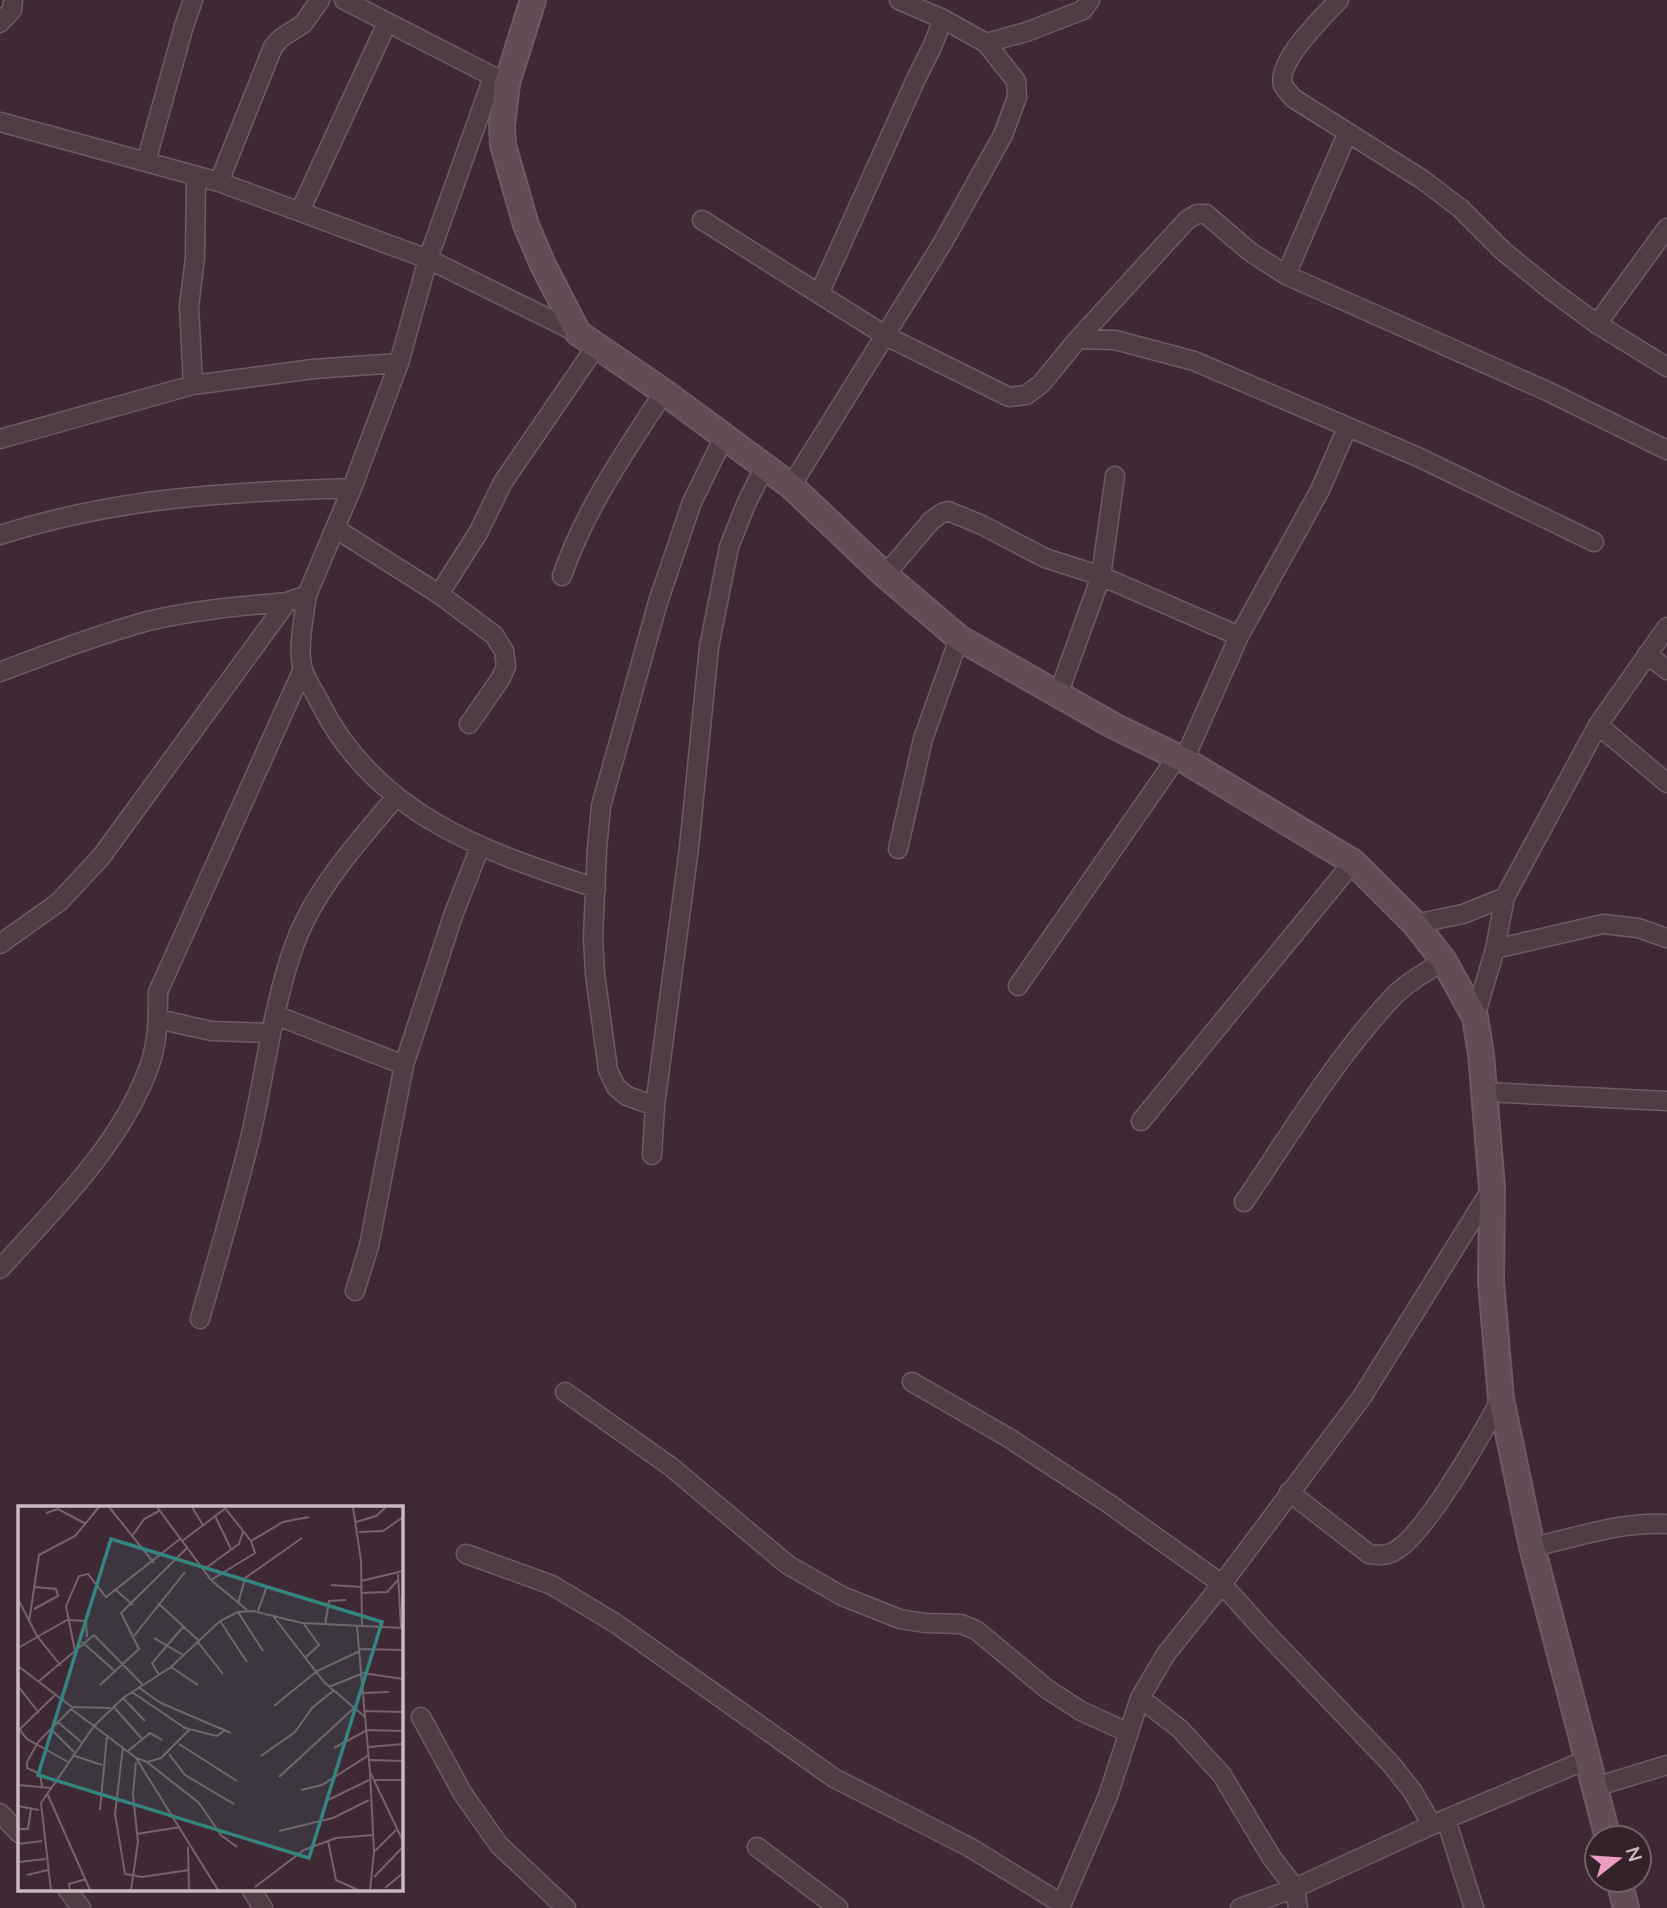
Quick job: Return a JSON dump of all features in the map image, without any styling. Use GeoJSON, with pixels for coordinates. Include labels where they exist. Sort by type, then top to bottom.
{"type":"FeatureCollection","features":[{"type":"Feature","properties":{"kind":"street"},"geometry":{"type":"LineString","coordinates":[[0,23],[12,10],[13,0]]}},
{"type":"Feature","properties":{"kind":"street"},"geometry":{"type":"LineString","coordinates":[[146,162],[193,0]]}},
{"type":"Feature","properties":{"kind":"street"},"geometry":{"type":"LineString","coordinates":[[219,182],[273,47],[281,38],[303,24],[320,0]]}},
{"type":"Feature","properties":{"kind":"street"},"geometry":{"type":"LineString","coordinates":[[344,0],[500,80]]}},
{"type":"Feature","properties":{"kind":"street"},"geometry":{"type":"LineString","coordinates":[[533,0],[429,259],[399,363],[336,529],[307,595],[302,633],[303,669],[328,719],[353,755],[396,797],[430,822],[480,846],[596,888]]}},
{"type":"Feature","properties":{"kind":"street"},"geometry":{"type":"LineString","coordinates":[[791,486],[942,244],[996,148],[1017,97],[1016,81],[986,43],[943,19],[899,0]]}},
{"type":"Feature","properties":{"kind":"street"},"geometry":{"type":"LineString","coordinates":[[986,43],[1026,32],[1083,10],[1090,0]]}},
{"type":"Feature","properties":{"kind":"street"},"geometry":{"type":"LineString","coordinates":[[1339,0],[1294,51],[1283,74],[1283,86],[1293,98],[1423,180],[1460,208],[1503,251],[1597,324],[1667,367]]}},
{"type":"Feature","properties":{"kind":"street"},"geometry":{"type":"LineString","coordinates":[[819,294],[943,19]]}},
{"type":"Feature","properties":{"kind":"street"},"geometry":{"type":"LineString","coordinates":[[300,211],[387,23]]}},
{"type":"Feature","properties":{"kind":"street"},"geometry":{"type":"LineString","coordinates":[[500,80],[503,145],[519,203],[542,265],[588,339]]}},
{"type":"Feature","properties":{"kind":"street"},"geometry":{"type":"LineString","coordinates":[[0,122],[219,182],[300,211],[429,259],[588,339],[791,486],[885,575],[959,638],[1114,726],[1181,758],[1353,862],[1415,924],[1444,961],[1475,1017],[1486,1092],[1492,1188],[1491,1282],[1501,1399],[1532,1548],[1604,1824]]}},
{"type":"Feature","properties":{"kind":"street"},"geometry":{"type":"LineString","coordinates":[[1286,275],[1347,134]]}},
{"type":"Feature","properties":{"kind":"street"},"geometry":{"type":"LineString","coordinates":[[193,385],[189,306],[195,258],[196,176]]}},
{"type":"Feature","properties":{"kind":"street"},"geometry":{"type":"LineString","coordinates":[[702,220],[886,337],[1009,397],[1026,395],[1041,384],[1078,339],[1187,220],[1197,214],[1206,215],[1249,251],[1286,275],[1547,391],[1667,450]]}},
{"type":"Feature","properties":{"kind":"street"},"geometry":{"type":"LineString","coordinates":[[1597,324],[1667,228]]}},
{"type":"Feature","properties":{"kind":"street"},"geometry":{"type":"LineString","coordinates":[[439,594],[478,533],[503,482],[588,339]]}},
{"type":"Feature","properties":{"kind":"street"},"geometry":{"type":"LineString","coordinates":[[1078,339],[1115,340],[1194,361],[1418,457],[1594,542]]}},
{"type":"Feature","properties":{"kind":"street"},"geometry":{"type":"LineString","coordinates":[[0,439],[193,385],[313,369],[399,363]]}},
{"type":"Feature","properties":{"kind":"street"},"geometry":{"type":"LineString","coordinates":[[562,576],[574,541],[607,480],[664,392]]}},
{"type":"Feature","properties":{"kind":"street"},"geometry":{"type":"LineString","coordinates":[[1018,986],[1181,758],[1239,636],[1320,490],[1347,428]]}},
{"type":"Feature","properties":{"kind":"street"},"geometry":{"type":"LineString","coordinates":[[654,1106],[627,1096],[616,1087],[608,1070],[594,949],[601,806],[658,603],[692,502],[724,437]]}},
{"type":"Feature","properties":{"kind":"street"},"geometry":{"type":"LineString","coordinates":[[652,1155],[654,1106],[689,848],[709,647],[729,547],[764,468]]}},
{"type":"Feature","properties":{"kind":"street"},"geometry":{"type":"LineString","coordinates":[[1058,695],[1101,576],[1115,476]]}},
{"type":"Feature","properties":{"kind":"street"},"geometry":{"type":"LineString","coordinates":[[0,535],[45,521],[140,502],[232,492],[352,488]]}},
{"type":"Feature","properties":{"kind":"street"},"geometry":{"type":"LineString","coordinates":[[885,575],[931,521],[948,511],[982,525],[1045,558],[1101,576],[1239,636]]}},
{"type":"Feature","properties":{"kind":"street"},"geometry":{"type":"LineString","coordinates":[[336,529],[439,594],[494,635],[504,651],[506,666],[501,678],[469,724]]}},
{"type":"Feature","properties":{"kind":"street"},"geometry":{"type":"LineString","coordinates":[[0,672],[66,646],[150,621],[215,608],[287,602],[307,595]]}},
{"type":"Feature","properties":{"kind":"street"},"geometry":{"type":"LineString","coordinates":[[0,944],[59,902],[101,857],[287,602]]}},
{"type":"Feature","properties":{"kind":"street"},"geometry":{"type":"LineString","coordinates":[[1475,1017],[1495,949],[1505,897],[1598,725],[1667,628]]}},
{"type":"Feature","properties":{"kind":"street"},"geometry":{"type":"LineString","coordinates":[[898,849],[923,739],[959,638]]}},
{"type":"Feature","properties":{"kind":"street"},"geometry":{"type":"LineString","coordinates":[[1647,654],[1667,670]]}},
{"type":"Feature","properties":{"kind":"street"},"geometry":{"type":"LineString","coordinates":[[0,1269],[102,1153],[138,1092],[150,1064],[158,1020],[158,992],[303,669]]}},
{"type":"Feature","properties":{"kind":"street"},"geometry":{"type":"LineString","coordinates":[[1598,725],[1667,783]]}},
{"type":"Feature","properties":{"kind":"street"},"geometry":{"type":"LineString","coordinates":[[200,1319],[250,1138],[270,1033],[294,945],[315,903],[345,859],[396,797]]}},
{"type":"Feature","properties":{"kind":"street"},"geometry":{"type":"LineString","coordinates":[[355,1291],[369,1246],[404,1065],[454,913],[480,846]]}},
{"type":"Feature","properties":{"kind":"street"},"geometry":{"type":"LineString","coordinates":[[1141,1121],[1353,862]]}},
{"type":"Feature","properties":{"kind":"street"},"geometry":{"type":"LineString","coordinates":[[1415,924],[1463,914],[1505,897]]}},
{"type":"Feature","properties":{"kind":"street"},"geometry":{"type":"LineString","coordinates":[[1495,949],[1603,924],[1638,928],[1667,938]]}},
{"type":"Feature","properties":{"kind":"street"},"geometry":{"type":"LineString","coordinates":[[1244,1202],[1332,1072],[1393,997],[1444,961]]}},
{"type":"Feature","properties":{"kind":"street"},"geometry":{"type":"LineString","coordinates":[[275,1015],[404,1065]]}},
{"type":"Feature","properties":{"kind":"street"},"geometry":{"type":"LineString","coordinates":[[158,1020],[211,1031],[270,1033]]}},
{"type":"Feature","properties":{"kind":"street"},"geometry":{"type":"LineString","coordinates":[[1486,1092],[1667,1101]]}},
{"type":"Feature","properties":{"kind":"street"},"geometry":{"type":"LineString","coordinates":[[466,1554],[552,1585],[615,1623],[834,1778],[969,1847],[1061,1906],[1108,1796],[1140,1698],[1166,1654],[1223,1584],[1362,1397],[1492,1188]]}},
{"type":"Feature","properties":{"kind":"street"},"geometry":{"type":"LineString","coordinates":[[912,1382],[1009,1437],[1223,1584],[1378,1749],[1439,1822],[1475,1908]]}},
{"type":"Feature","properties":{"kind":"street"},"geometry":{"type":"LineString","coordinates":[[565,1392],[670,1466],[788,1565],[842,1596],[900,1619],[961,1624],[976,1630],[1047,1689],[1081,1711],[1127,1732]]}},
{"type":"Feature","properties":{"kind":"street"},"geometry":{"type":"LineString","coordinates":[[1289,1492],[1369,1554],[1380,1556],[1393,1552],[1416,1531],[1431,1511],[1481,1437],[1501,1399]]}},
{"type":"Feature","properties":{"kind":"street"},"geometry":{"type":"LineString","coordinates":[[1532,1548],[1618,1528],[1653,1523],[1667,1524]]}},
{"type":"Feature","properties":{"kind":"street"},"geometry":{"type":"LineString","coordinates":[[1140,1698],[1180,1729],[1222,1775],[1272,1858],[1295,1888],[1298,1908]]}},
{"type":"Feature","properties":{"kind":"street"},"geometry":{"type":"LineString","coordinates":[[421,1717],[463,1794],[499,1845],[566,1908]]}},
{"type":"Feature","properties":{"kind":"street"},"geometry":{"type":"LineString","coordinates":[[1240,1908],[1295,1888],[1439,1822],[1586,1760]]}},
{"type":"Feature","properties":{"kind":"street"},"geometry":{"type":"LineString","coordinates":[[1595,1787],[1667,1765]]}},
{"type":"Feature","properties":{"kind":"street"},"geometry":{"type":"LineString","coordinates":[[0,1813],[18,1832]]}},
{"type":"Feature","properties":{"kind":"street"},"geometry":{"type":"LineString","coordinates":[[757,1847],[838,1908]]}},
{"type":"Feature","properties":{"kind":"street"},"geometry":{"type":"LineString","coordinates":[[67,1890],[81,1908]]}},
{"type":"Feature","properties":{"kind":"street"},"geometry":{"type":"LineString","coordinates":[[252,1890],[263,1908]]}}]}
